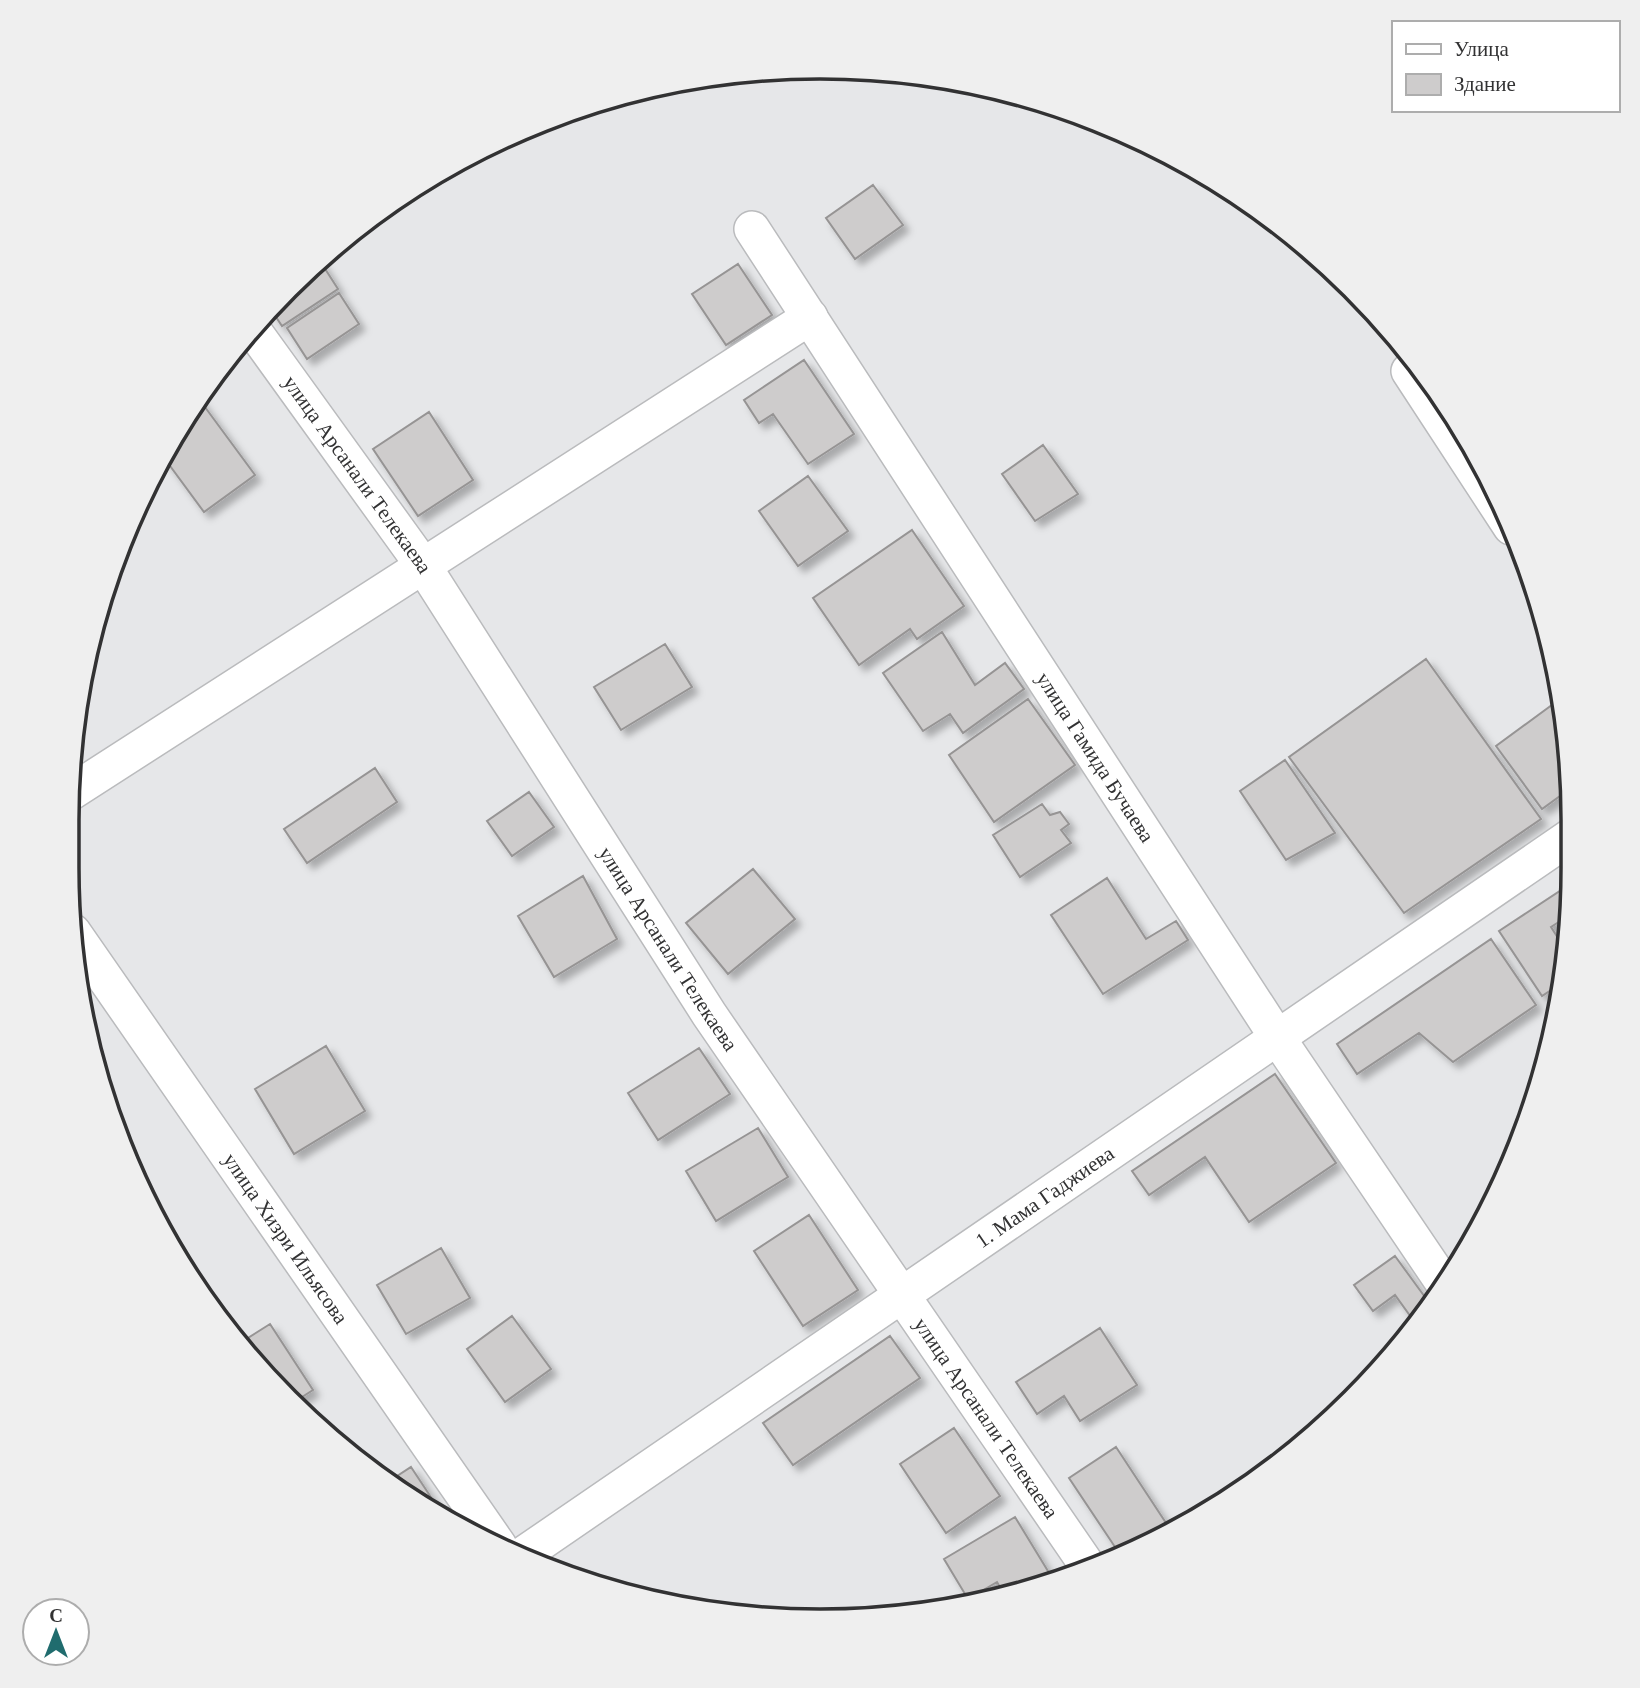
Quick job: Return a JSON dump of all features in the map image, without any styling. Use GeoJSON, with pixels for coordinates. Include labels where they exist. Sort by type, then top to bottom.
{"type":"FeatureCollection","features":[{"type":"Feature","properties":{"kind":"street","name":"улица Гамида Бучаева"},"geometry":{"type":"LineString","coordinates":[[752,229],[1277,1037],[1439,1276]]}},
{"type":"Feature","properties":{"kind":"street"},"geometry":{"type":"LineString","coordinates":[[80,787],[422,564],[810,317]]}},
{"type":"Feature","properties":{"kind":"street","name":"улица Арсанали Телекаева"},"geometry":{"type":"LineString","coordinates":[[258,337],[422,564],[709,1014],[1084,1560]]}},
{"type":"Feature","properties":{"kind":"street"},"geometry":{"type":"LineString","coordinates":[[1409,372],[1472,468]]}},
{"type":"Feature","properties":{"kind":"street","name":"1. Мама Гаджиева"},"geometry":{"type":"LineString","coordinates":[[530,1550],[1561,843]]}},
{"type":"Feature","properties":{"kind":"street","name":"улица Хизри Ильясова"},"geometry":{"type":"LineString","coordinates":[[83,948],[489,1531]]}},
{"type":"Feature","properties":{"kind":"building"},"geometry":{"type":"Polygon","coordinates":[[[873,185],[903,225],[855,259],[826,218],[873,185]]]}},
{"type":"Feature","properties":{"kind":"building"},"geometry":{"type":"Polygon","coordinates":[[[738,264],[772,315],[726,345],[692,294],[738,264]]]}},
{"type":"Feature","properties":{"kind":"building"},"geometry":{"type":"Polygon","coordinates":[[[325,269],[338,289],[282,326],[276,317],[325,269]]]}},
{"type":"Feature","properties":{"kind":"building"},"geometry":{"type":"Polygon","coordinates":[[[339,293],[359,324],[307,359],[287,328],[339,293]]]}},
{"type":"Feature","properties":{"kind":"building"},"geometry":{"type":"Polygon","coordinates":[[[804,360],[854,434],[808,464],[773,414],[759,423],[744,400],[804,360]]]}},
{"type":"Feature","properties":{"kind":"building"},"geometry":{"type":"Polygon","coordinates":[[[205,407],[255,475],[204,512],[169,465],[205,407]]]}},
{"type":"Feature","properties":{"kind":"building"},"geometry":{"type":"Polygon","coordinates":[[[429,412],[473,480],[418,516],[373,449],[429,412]]]}},
{"type":"Feature","properties":{"kind":"building"},"geometry":{"type":"Polygon","coordinates":[[[1043,445],[1078,494],[1035,521],[1002,474],[1043,445]]]}},
{"type":"Feature","properties":{"kind":"building"},"geometry":{"type":"Polygon","coordinates":[[[808,476],[848,531],[798,566],[759,511],[808,476]]]}},
{"type":"Feature","properties":{"kind":"building"},"geometry":{"type":"Polygon","coordinates":[[[912,530],[964,606],[917,639],[910,629],[859,665],[813,598],[912,530]]]}},
{"type":"Feature","properties":{"kind":"building"},"geometry":{"type":"Polygon","coordinates":[[[942,632],[975,685],[1005,663],[1024,689],[963,733],[950,714],[923,731],[883,673],[942,632]]]}},
{"type":"Feature","properties":{"kind":"building"},"geometry":{"type":"Polygon","coordinates":[[[665,644],[692,687],[621,730],[594,687],[665,644]]]}},
{"type":"Feature","properties":{"kind":"building"},"geometry":{"type":"Polygon","coordinates":[[[1426,659],[1541,819],[1404,913],[1289,757],[1426,659]]]}},
{"type":"Feature","properties":{"kind":"building"},"geometry":{"type":"Polygon","coordinates":[[[1028,699],[1075,765],[994,822],[949,755],[1028,699]]]}},
{"type":"Feature","properties":{"kind":"building"},"geometry":{"type":"Polygon","coordinates":[[[1552,705],[1560,796],[1542,809],[1496,746],[1552,705]]]}},
{"type":"Feature","properties":{"kind":"building"},"geometry":{"type":"Polygon","coordinates":[[[1285,760],[1335,833],[1286,860],[1240,791],[1285,760]]]}},
{"type":"Feature","properties":{"kind":"building"},"geometry":{"type":"Polygon","coordinates":[[[375,768],[397,802],[307,863],[284,829],[375,768]]]}},
{"type":"Feature","properties":{"kind":"building"},"geometry":{"type":"Polygon","coordinates":[[[529,792],[554,827],[512,856],[487,821],[529,792]]]}},
{"type":"Feature","properties":{"kind":"building"},"geometry":{"type":"Polygon","coordinates":[[[1042,804],[1050,815],[1060,812],[1069,824],[1061,830],[1071,843],[1020,877],[993,835],[1042,804]]]}},
{"type":"Feature","properties":{"kind":"building"},"geometry":{"type":"Polygon","coordinates":[[[753,869],[795,919],[728,974],[686,923],[753,869]]]}},
{"type":"Feature","properties":{"kind":"building"},"geometry":{"type":"Polygon","coordinates":[[[583,876],[617,939],[554,977],[518,916],[583,876]]]}},
{"type":"Feature","properties":{"kind":"building"},"geometry":{"type":"Polygon","coordinates":[[[1107,878],[1146,939],[1176,921],[1188,940],[1103,994],[1051,915],[1107,878]]]}},
{"type":"Feature","properties":{"kind":"building"},"geometry":{"type":"Polygon","coordinates":[[[1561,891],[1559,922],[1551,927],[1558,938],[1551,990],[1542,996],[1499,931],[1561,891]]]}},
{"type":"Feature","properties":{"kind":"building"},"geometry":{"type":"Polygon","coordinates":[[[1491,939],[1536,1005],[1453,1062],[1419,1033],[1357,1074],[1337,1044],[1491,939]]]}},
{"type":"Feature","properties":{"kind":"building"},"geometry":{"type":"Polygon","coordinates":[[[326,1046],[365,1111],[294,1154],[255,1089],[326,1046]]]}},
{"type":"Feature","properties":{"kind":"building"},"geometry":{"type":"Polygon","coordinates":[[[699,1048],[730,1094],[658,1140],[628,1093],[699,1048]]]}},
{"type":"Feature","properties":{"kind":"building"},"geometry":{"type":"Polygon","coordinates":[[[1275,1074],[1336,1163],[1249,1222],[1205,1157],[1149,1195],[1132,1171],[1275,1074]]]}},
{"type":"Feature","properties":{"kind":"building"},"geometry":{"type":"Polygon","coordinates":[[[758,1128],[788,1177],[716,1221],[686,1171],[758,1128]]]}},
{"type":"Feature","properties":{"kind":"building"},"geometry":{"type":"Polygon","coordinates":[[[809,1215],[858,1290],[803,1326],[754,1251],[809,1215]]]}},
{"type":"Feature","properties":{"kind":"building"},"geometry":{"type":"Polygon","coordinates":[[[441,1248],[470,1298],[406,1334],[377,1285],[441,1248]]]}},
{"type":"Feature","properties":{"kind":"building"},"geometry":{"type":"Polygon","coordinates":[[[1395,1256],[1424,1296],[1410,1316],[1395,1295],[1373,1311],[1354,1285],[1395,1256]]]}},
{"type":"Feature","properties":{"kind":"building"},"geometry":{"type":"Polygon","coordinates":[[[512,1316],[551,1369],[505,1402],[467,1349],[512,1316]]]}},
{"type":"Feature","properties":{"kind":"building"},"geometry":{"type":"Polygon","coordinates":[[[270,1324],[313,1390],[302,1397],[248,1338],[270,1324]]]}},
{"type":"Feature","properties":{"kind":"building"},"geometry":{"type":"Polygon","coordinates":[[[1100,1328],[1137,1385],[1080,1421],[1064,1396],[1037,1414],[1016,1382],[1100,1328]]]}},
{"type":"Feature","properties":{"kind":"building"},"geometry":{"type":"Polygon","coordinates":[[[890,1336],[920,1378],[793,1465],[763,1423],[890,1336]]]}},
{"type":"Feature","properties":{"kind":"building"},"geometry":{"type":"Polygon","coordinates":[[[954,1428],[1000,1496],[946,1533],[900,1464],[954,1428]]]}},
{"type":"Feature","properties":{"kind":"building"},"geometry":{"type":"Polygon","coordinates":[[[1116,1447],[1166,1523],[1116,1548],[1069,1478],[1116,1447]]]}},
{"type":"Feature","properties":{"kind":"building"},"geometry":{"type":"Polygon","coordinates":[[[411,1467],[432,1500],[408,1484],[397,1476],[411,1467]]]}},
{"type":"Feature","properties":{"kind":"building"},"geometry":{"type":"Polygon","coordinates":[[[1015,1517],[1049,1573],[1000,1587],[997,1582],[981,1591],[966,1595],[944,1559],[1015,1517]]]}}]}
